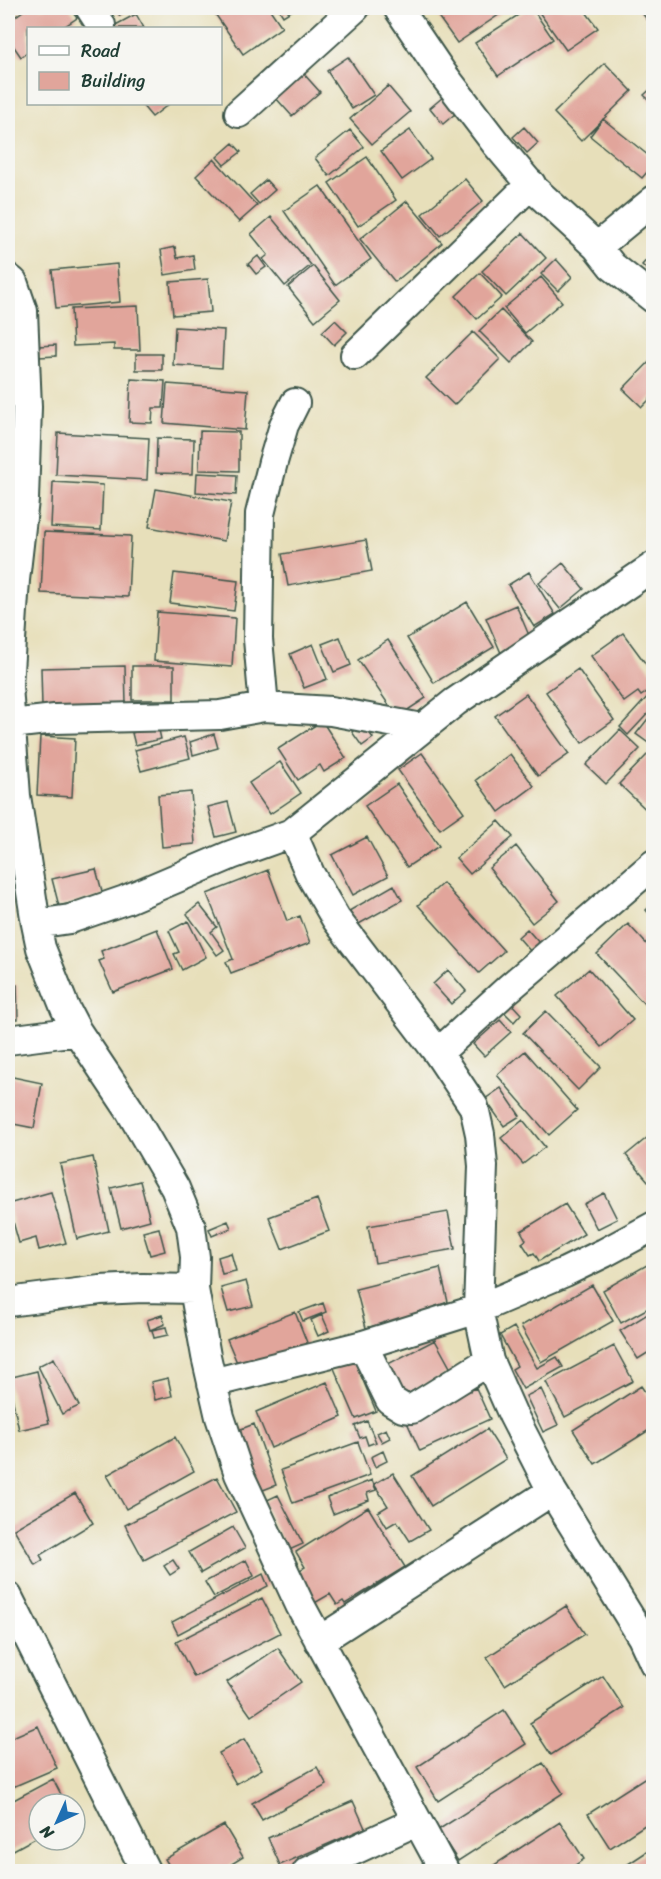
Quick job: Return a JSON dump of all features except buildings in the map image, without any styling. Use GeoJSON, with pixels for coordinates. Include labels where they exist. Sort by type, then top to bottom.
{"type":"FeatureCollection","features":[{"type":"Feature","properties":{"kind":"street"},"geometry":{"type":"LineString","coordinates":[[239,113],[355,8]]}},
{"type":"Feature","properties":{"kind":"street"},"geometry":{"type":"LineString","coordinates":[[398,8],[442,73],[497,145],[531,184],[597,247],[612,266],[654,299]]}},
{"type":"Feature","properties":{"kind":"street"},"geometry":{"type":"LineString","coordinates":[[355,355],[531,184]]}},
{"type":"Feature","properties":{"kind":"street"},"geometry":{"type":"LineString","coordinates":[[597,247],[654,200]]}},
{"type":"Feature","properties":{"kind":"street"},"geometry":{"type":"LineString","coordinates":[[8,278],[13,282],[23,311],[27,406],[24,500],[15,580],[8,686],[16,796],[41,948],[64,1008],[129,1109],[175,1188],[191,1227],[195,1257],[194,1289],[212,1383],[220,1418],[239,1474],[300,1605],[445,1872]]}},
{"type":"Feature","properties":{"kind":"street"},"geometry":{"type":"LineString","coordinates":[[264,707],[258,639],[260,514],[284,426],[295,403]]}},
{"type":"Feature","properties":{"kind":"street"},"geometry":{"type":"LineString","coordinates":[[36,924],[70,919],[125,900],[231,855],[292,833],[455,702],[654,566]]}},
{"type":"Feature","properties":{"kind":"street"},"geometry":{"type":"LineString","coordinates":[[11,723],[55,719],[220,715],[264,707],[332,711],[422,728]]}},
{"type":"Feature","properties":{"kind":"street"},"geometry":{"type":"LineString","coordinates":[[292,833],[309,874],[336,919],[438,1053],[474,1107],[480,1134],[483,1166],[478,1309],[489,1361],[513,1415],[552,1491],[648,1633],[654,1663]]}},
{"type":"Feature","properties":{"kind":"street"},"geometry":{"type":"LineString","coordinates":[[438,1053],[508,989],[654,864]]}},
{"type":"Feature","properties":{"kind":"street"},"geometry":{"type":"LineString","coordinates":[[8,1040],[77,1031]]}},
{"type":"Feature","properties":{"kind":"street"},"geometry":{"type":"LineString","coordinates":[[212,1383],[363,1345],[478,1309],[565,1272],[654,1226]]}},
{"type":"Feature","properties":{"kind":"street"},"geometry":{"type":"LineString","coordinates":[[8,1302],[100,1290],[194,1289]]}},
{"type":"Feature","properties":{"kind":"street"},"geometry":{"type":"LineString","coordinates":[[363,1345],[390,1400],[403,1408],[412,1409],[489,1361]]}},
{"type":"Feature","properties":{"kind":"street"},"geometry":{"type":"LineString","coordinates":[[319,1641],[552,1491]]}},
{"type":"Feature","properties":{"kind":"street"},"geometry":{"type":"LineString","coordinates":[[8,1597],[146,1872]]}},
{"type":"Feature","properties":{"kind":"street"},"geometry":{"type":"LineString","coordinates":[[307,1872],[417,1821]]}}]}
